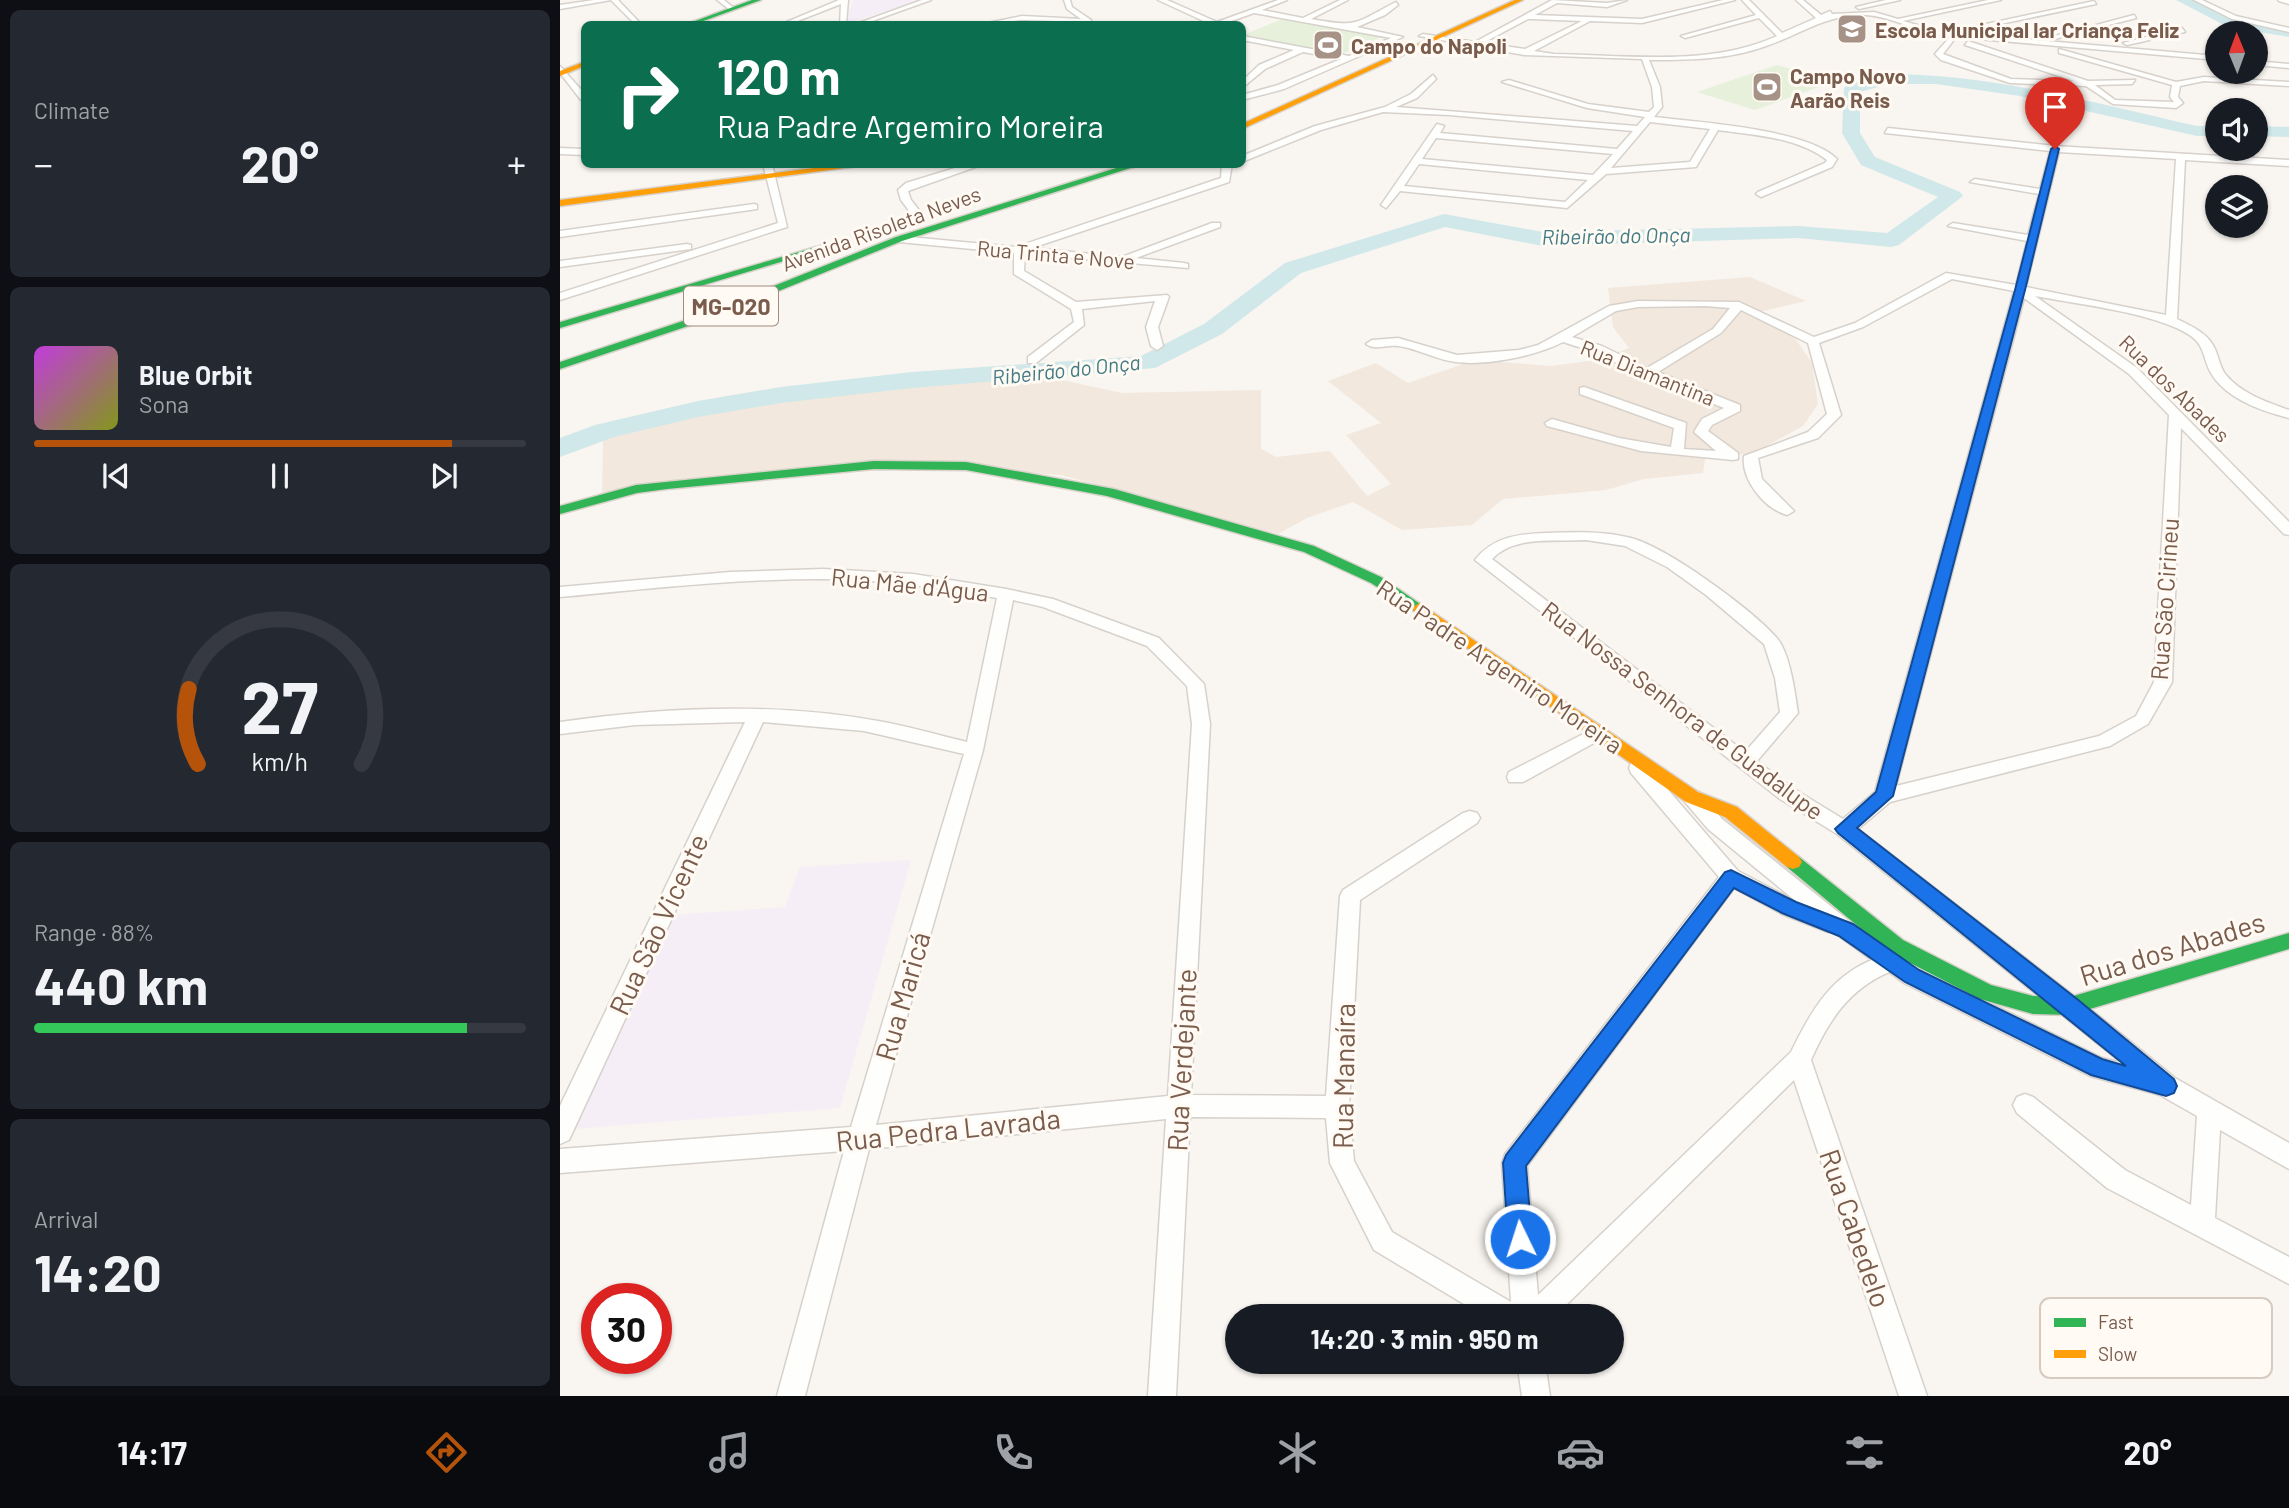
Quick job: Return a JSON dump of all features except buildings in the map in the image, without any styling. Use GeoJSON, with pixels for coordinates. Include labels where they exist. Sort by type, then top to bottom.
{"type":"FeatureCollection","features":[{"type":"Feature","properties":{"kind":"main road"},"geometry":{"type":"LineString","coordinates":[[696,21],[726,5],[758,0]]}},
{"type":"Feature","properties":{"kind":"main road"},"geometry":{"type":"LineString","coordinates":[[1246,125],[1502,0]]}},
{"type":"Feature","properties":{"kind":"main road"},"geometry":{"type":"LineString","coordinates":[[1246,111],[1291,96],[1520,0]]}},
{"type":"Feature","properties":{"kind":"main road"},"geometry":{"type":"LineString","coordinates":[[561,71],[581,65]]}},
{"type":"Feature","properties":{"kind":"main road"},"geometry":{"type":"LineString","coordinates":[[561,203],[769,171],[812,168]]}},
{"type":"Feature","properties":{"kind":"main road","name":"Avenida Risoleta Neves"},"geometry":{"type":"LineString","coordinates":[[560,325],[1088,168]]}},
{"type":"Feature","properties":{"kind":"main road","name":"Avenida Risoleta Neves"},"geometry":{"type":"LineString","coordinates":[[560,366],[708,316],[899,239],[1126,168]]}},
{"type":"Feature","properties":{"kind":"main road","name":"Rua Padre Argemiro Moreira"},"geometry":{"type":"LineString","coordinates":[[560,510],[636,489],[667,485],[874,465],[966,466],[1109,492],[1309,549],[1376,580],[1441,622],[1692,797],[1731,812],[1896,946],[1987,993],[2033,1005],[2070,1006]]}},
{"type":"Feature","properties":{"kind":"main road","name":"Rua dos Abades"},"geometry":{"type":"LineString","coordinates":[[2070,1006],[2289,941]]}},
{"type":"Feature","properties":{"kind":"street"},"geometry":{"type":"LineString","coordinates":[[560,7],[608,0]]}},
{"type":"Feature","properties":{"kind":"street"},"geometry":{"type":"LineString","coordinates":[[614,0],[635,21]]}},
{"type":"Feature","properties":{"kind":"street"},"geometry":{"type":"LineString","coordinates":[[792,21],[845,0],[843,21]]}},
{"type":"Feature","properties":{"kind":"street"},"geometry":{"type":"LineString","coordinates":[[868,21],[928,0]]}},
{"type":"Feature","properties":{"kind":"street"},"geometry":{"type":"LineString","coordinates":[[880,21],[935,0]]}},
{"type":"Feature","properties":{"kind":"street"},"geometry":{"type":"LineString","coordinates":[[1067,0],[1069,8],[1089,21]]}},
{"type":"Feature","properties":{"kind":"street"},"geometry":{"type":"LineString","coordinates":[[1161,0],[1210,21]]}},
{"type":"Feature","properties":{"kind":"street"},"geometry":{"type":"LineString","coordinates":[[1226,21],[1254,11],[1269,2],[1284,0]]}},
{"type":"Feature","properties":{"kind":"street"},"geometry":{"type":"LineString","coordinates":[[1304,20],[1345,0]]}},
{"type":"Feature","properties":{"kind":"street"},"geometry":{"type":"LineString","coordinates":[[1474,45],[1557,1],[1607,5],[1624,0]]}},
{"type":"Feature","properties":{"kind":"street"},"geometry":{"type":"LineString","coordinates":[[1530,16],[1642,22],[1732,0]]}},
{"type":"Feature","properties":{"kind":"street"},"geometry":{"type":"LineString","coordinates":[[1745,0],[1782,37]]}},
{"type":"Feature","properties":{"kind":"street"},"geometry":{"type":"LineString","coordinates":[[1799,0],[1821,18]]}},
{"type":"Feature","properties":{"kind":"street"},"geometry":{"type":"LineString","coordinates":[[1856,8],[1897,0]]}},
{"type":"Feature","properties":{"kind":"street"},"geometry":{"type":"LineString","coordinates":[[1898,20],[1998,0]]}},
{"type":"Feature","properties":{"kind":"street"},"geometry":{"type":"LineString","coordinates":[[2197,0],[2234,18],[2289,30]]}},
{"type":"Feature","properties":{"kind":"street"},"geometry":{"type":"LineString","coordinates":[[2281,0],[2289,2]]}},
{"type":"Feature","properties":{"kind":"street"},"geometry":{"type":"LineString","coordinates":[[1349,28],[1382,14],[1396,2]]}},
{"type":"Feature","properties":{"kind":"street"},"geometry":{"type":"LineString","coordinates":[[1396,2],[1397,15]]}},
{"type":"Feature","properties":{"kind":"street"},"geometry":{"type":"LineString","coordinates":[[1848,2],[1856,8],[2087,83],[2113,102],[2161,107],[2179,103],[2174,97],[2176,84]]}},
{"type":"Feature","properties":{"kind":"street"},"geometry":{"type":"LineString","coordinates":[[1941,34],[2094,3]]}},
{"type":"Feature","properties":{"kind":"street"},"geometry":{"type":"LineString","coordinates":[[1430,37],[1554,56],[1703,58],[1728,54],[1782,37],[1839,8]]}},
{"type":"Feature","properties":{"kind":"street"},"geometry":{"type":"LineString","coordinates":[[1254,11],[1399,37]]}},
{"type":"Feature","properties":{"kind":"street"},"geometry":{"type":"LineString","coordinates":[[1821,18],[1842,13],[1874,14]]}},
{"type":"Feature","properties":{"kind":"street"},"geometry":{"type":"LineString","coordinates":[[1669,16],[1691,43]]}},
{"type":"Feature","properties":{"kind":"street"},"geometry":{"type":"LineString","coordinates":[[1685,36],[1760,16]]}},
{"type":"Feature","properties":{"kind":"street"},"geometry":{"type":"LineString","coordinates":[[2031,42],[2134,17]]}},
{"type":"Feature","properties":{"kind":"street"},"geometry":{"type":"LineString","coordinates":[[1004,21],[1022,18],[1089,21]]}},
{"type":"Feature","properties":{"kind":"street"},"geometry":{"type":"LineString","coordinates":[[1524,53],[1590,20]]}},
{"type":"Feature","properties":{"kind":"street"},"geometry":{"type":"LineString","coordinates":[[1398,26],[1399,37]]}},
{"type":"Feature","properties":{"kind":"street"},"geometry":{"type":"LineString","coordinates":[[2112,47],[2182,30]]}},
{"type":"Feature","properties":{"kind":"street"},"geometry":{"type":"LineString","coordinates":[[1941,34],[2205,57]]}},
{"type":"Feature","properties":{"kind":"street"},"geometry":{"type":"LineString","coordinates":[[1246,97],[1281,87],[1399,37]]}},
{"type":"Feature","properties":{"kind":"street"},"geometry":{"type":"LineString","coordinates":[[1953,38],[1939,54],[2010,81],[2132,82]]}},
{"type":"Feature","properties":{"kind":"street"},"geometry":{"type":"LineString","coordinates":[[1246,39],[1350,58]]}},
{"type":"Feature","properties":{"kind":"street"},"geometry":{"type":"LineString","coordinates":[[1246,43],[1255,40]]}},
{"type":"Feature","properties":{"kind":"street"},"geometry":{"type":"LineString","coordinates":[[2031,42],[2176,84],[2204,79],[2289,84]]}},
{"type":"Feature","properties":{"kind":"street"},"geometry":{"type":"LineString","coordinates":[[1247,76],[1283,56],[1303,49]]}},
{"type":"Feature","properties":{"kind":"street"},"geometry":{"type":"LineString","coordinates":[[1698,50],[1703,58]]}},
{"type":"Feature","properties":{"kind":"street"},"geometry":{"type":"LineString","coordinates":[[2200,56],[2205,55]]}},
{"type":"Feature","properties":{"kind":"street"},"geometry":{"type":"LineString","coordinates":[[2200,56],[2204,79]]}},
{"type":"Feature","properties":{"kind":"street"},"geometry":{"type":"LineString","coordinates":[[1399,188],[1567,205],[1603,171],[1658,107],[1656,87],[1645,58]]}},
{"type":"Feature","properties":{"kind":"street"},"geometry":{"type":"LineString","coordinates":[[2268,64],[2287,65]]}},
{"type":"Feature","properties":{"kind":"street"},"geometry":{"type":"LineString","coordinates":[[2271,64],[2273,82]]}},
{"type":"Feature","properties":{"kind":"street"},"geometry":{"type":"LineString","coordinates":[[561,71],[581,94]]}},
{"type":"Feature","properties":{"kind":"street"},"geometry":{"type":"LineString","coordinates":[[1246,157],[1318,128],[1383,110],[1414,96],[1433,77]]}},
{"type":"Feature","properties":{"kind":"street"},"geometry":{"type":"LineString","coordinates":[[1506,82],[1587,106],[1763,135],[1816,148],[1828,153],[1832,159],[1829,165],[1761,194]]}},
{"type":"Feature","properties":{"kind":"street"},"geometry":{"type":"LineString","coordinates":[[1383,110],[1450,112],[1639,128]]}},
{"type":"Feature","properties":{"kind":"street"},"geometry":{"type":"LineString","coordinates":[[1387,205],[1450,112]]}},
{"type":"Feature","properties":{"kind":"street"},"geometry":{"type":"LineString","coordinates":[[1603,171],[1693,165],[1715,128]]}},
{"type":"Feature","properties":{"kind":"street"},"geometry":{"type":"LineString","coordinates":[[1888,131],[2055,149],[2289,163]]}},
{"type":"Feature","properties":{"kind":"street"},"geometry":{"type":"LineString","coordinates":[[1433,135],[1619,152]]}},
{"type":"Feature","properties":{"kind":"street"},"geometry":{"type":"LineString","coordinates":[[1844,829],[1884,796],[2020,290],[2055,149]]}},
{"type":"Feature","properties":{"kind":"street"},"geometry":{"type":"LineString","coordinates":[[560,151],[581,152]]}},
{"type":"Feature","properties":{"kind":"street"},"geometry":{"type":"LineString","coordinates":[[2171,320],[2181,157]]}},
{"type":"Feature","properties":{"kind":"street"},"geometry":{"type":"LineString","coordinates":[[1416,161],[1594,178]]}},
{"type":"Feature","properties":{"kind":"street"},"geometry":{"type":"LineString","coordinates":[[918,214],[906,200],[903,190],[909,185],[966,168]]}},
{"type":"Feature","properties":{"kind":"street"},"geometry":{"type":"LineString","coordinates":[[1157,346],[1150,325],[1163,297],[1075,306],[1018,272],[1020,249],[1226,180],[1228,168]]}},
{"type":"Feature","properties":{"kind":"street"},"geometry":{"type":"LineString","coordinates":[[560,297],[783,225],[769,171]]}},
{"type":"Feature","properties":{"kind":"street"},"geometry":{"type":"LineString","coordinates":[[1975,183],[2044,192]]}},
{"type":"Feature","properties":{"kind":"street"},"geometry":{"type":"LineString","coordinates":[[560,234],[754,207]]}},
{"type":"Feature","properties":{"kind":"street"},"geometry":{"type":"LineString","coordinates":[[1122,260],[1216,225]]}},
{"type":"Feature","properties":{"kind":"street"},"geometry":{"type":"LineString","coordinates":[[1953,226],[2033,239]]}},
{"type":"Feature","properties":{"kind":"street","name":"Rua Trinta e Nove"},"geometry":{"type":"LineString","coordinates":[[899,239],[1184,266]]}},
{"type":"Feature","properties":{"kind":"street","name":"Rua Trinta e Nove"},"geometry":{"type":"LineString","coordinates":[[875,248],[928,243]]}},
{"type":"Feature","properties":{"kind":"street"},"geometry":{"type":"LineString","coordinates":[[560,264],[687,247]]}},
{"type":"Feature","properties":{"kind":"street"},"geometry":{"type":"LineString","coordinates":[[560,287],[615,269],[619,256]]}},
{"type":"Feature","properties":{"kind":"street"},"geometry":{"type":"LineString","coordinates":[[1372,344],[1398,342],[1457,359],[1519,354],[1542,348],[1613,308],[1638,304],[1740,305],[1813,341],[1859,325],[1950,275],[2171,320],[2196,334],[2207,345],[2217,373],[2234,390],[2256,403],[2289,414]]}},
{"type":"Feature","properties":{"kind":"street","name":"Rua dos Abades"},"geometry":{"type":"LineString","coordinates":[[2020,290],[2133,371],[2289,531]]}},
{"type":"Feature","properties":{"kind":"street"},"geometry":{"type":"LineString","coordinates":[[1648,373],[1717,331],[1740,305]]}},
{"type":"Feature","properties":{"kind":"street"},"geometry":{"type":"LineString","coordinates":[[1032,360],[1080,323],[1075,306]]}},
{"type":"Feature","properties":{"kind":"street","name":"Rua Diamantina"},"geometry":{"type":"LineString","coordinates":[[1562,338],[1598,349],[1648,373],[1735,408],[1707,422],[1700,432],[1730,456]]}},
{"type":"Feature","properties":{"kind":"street"},"geometry":{"type":"LineString","coordinates":[[1552,423],[1597,438],[1677,452],[1751,456],[1813,435],[1833,415],[1813,341]]}},
{"type":"Feature","properties":{"kind":"street"},"geometry":{"type":"LineString","coordinates":[[1584,391],[1681,426],[1677,452]]}},
{"type":"Feature","properties":{"kind":"street","name":"Rua São Cirineu"},"geometry":{"type":"LineString","coordinates":[[1884,796],[2104,741],[2142,720],[2163,682],[2175,415]]}},
{"type":"Feature","properties":{"kind":"street"},"geometry":{"type":"LineString","coordinates":[[1751,456],[1749,464],[1756,483],[1787,511]]}},
{"type":"Feature","properties":{"kind":"street","name":"Rua Nossa Senhora de Guadalupe"},"geometry":{"type":"LineString","coordinates":[[1746,762],[1789,713],[1784,678],[1770,641],[1712,591],[1672,564],[1629,542],[1586,536],[1527,538],[1497,545],[1483,560],[1787,794],[1844,829],[2070,1006],[2166,1086],[2289,1157]]}},
{"type":"Feature","properties":{"kind":"street","name":"Rua Mãe d'Água"},"geometry":{"type":"LineString","coordinates":[[560,592],[730,577],[822,574],[913,579],[1006,594],[1047,603],[1153,642],[1195,684],[1201,724]]}},
{"type":"Feature","properties":{"kind":"street","name":"Rua Maricá"},"geometry":{"type":"LineString","coordinates":[[791,1396],[860,1138],[974,750],[1006,594]]}},
{"type":"Feature","properties":{"kind":"street"},"geometry":{"type":"LineString","coordinates":[[560,728],[641,718],[757,716],[865,725],[974,750]]}},
{"type":"Feature","properties":{"kind":"street","name":"Rua São Vicente"},"geometry":{"type":"LineString","coordinates":[[560,1132],[757,716]]}},
{"type":"Feature","properties":{"kind":"street","name":"Rua Verdejante"},"geometry":{"type":"LineString","coordinates":[[1162,1396],[1201,724]]}},
{"type":"Feature","properties":{"kind":"street"},"geometry":{"type":"LineString","coordinates":[[1516,777],[1597,733]]}},
{"type":"Feature","properties":{"kind":"street"},"geometry":{"type":"LineString","coordinates":[[1525,1304],[1514,1163],[1731,877],[1684,819],[1619,747]]}},
{"type":"Feature","properties":{"kind":"street","name":"Rua Padre Argemiro Moreira"},"geometry":{"type":"LineString","coordinates":[[1692,797],[1715,824],[1889,962],[2098,1068],[2166,1086]]}},
{"type":"Feature","properties":{"kind":"street","name":"Rua Manaíra"},"geometry":{"type":"LineString","coordinates":[[1470,818],[1350,896],[1337,1107],[1342,1163],[1383,1241],[1490,1304]]}},
{"type":"Feature","properties":{"kind":"street","name":"Rua Padre Argemiro Moreira"},"geometry":{"type":"LineString","coordinates":[[1731,877],[1789,908],[1846,930]]}},
{"type":"Feature","properties":{"kind":"street"},"geometry":{"type":"LineString","coordinates":[[1548,1304],[1798,1060],[1818,1020],[1840,990],[1856,976],[1889,962]]}},
{"type":"Feature","properties":{"kind":"street","name":"Rua Cabedelo"},"geometry":{"type":"LineString","coordinates":[[1798,1060],[1913,1396]]}},
{"type":"Feature","properties":{"kind":"street"},"geometry":{"type":"LineString","coordinates":[[2025,1105],[2116,1179],[2289,1271]]}},
{"type":"Feature","properties":{"kind":"street","name":"Rua Pedra Lavrada"},"geometry":{"type":"LineString","coordinates":[[560,1161],[860,1138],[1178,1106],[1337,1107]]}},
{"type":"Feature","properties":{"kind":"street"},"geometry":{"type":"LineString","coordinates":[[2202,1226],[2209,1111]]}},
{"type":"Feature","properties":{"kind":"street"},"geometry":{"type":"LineString","coordinates":[[1533,1374],[1536,1396]]}},
{"type":"Feature","properties":{"kind":"shaded area"},"geometry":{"type":"Polygon","coordinates":[[[853,0],[924,0],[855,21],[846,21],[853,0]]]}},
{"type":"Feature","properties":{"kind":"shaded area"},"geometry":{"type":"Polygon","coordinates":[[[1750,277],[1806,301],[1759,312],[1796,340],[1812,363],[1818,404],[1803,426],[1754,453],[1705,458],[1703,473],[1644,479],[1606,490],[1503,499],[1472,525],[1402,530],[1353,502],[1307,518],[1278,534],[1061,475],[848,464],[602,499],[603,435],[708,411],[874,386],[1029,373],[1122,393],[1261,390],[1261,449],[1276,457],[1330,451],[1367,496],[1391,484],[1346,435],[1381,423],[1328,381],[1376,363],[1408,383],[1475,360],[1551,366],[1597,360],[1629,348],[1613,327],[1608,288],[1750,277]]]}},
{"type":"Feature","properties":{"kind":"shaded area"},"geometry":{"type":"Polygon","coordinates":[[[911,860],[840,1108],[573,1129],[671,915],[785,907],[800,867],[911,860]]]}},
{"type":"Feature","properties":{"kind":"green space","name":"Campo do Napoli"},"geometry":{"type":"Polygon","coordinates":[[[1285,18],[1384,36],[1342,54],[1246,34],[1285,18]]]}},
{"type":"Feature","properties":{"kind":"green space","name":"Campo Novo Aarão Reis"},"geometry":{"type":"Polygon","coordinates":[[[1777,65],[1835,81],[1755,110],[1697,92],[1777,65]]]}},
{"type":"Feature","properties":{"kind":"waterway","name":"Ribeirão do Onça"},"geometry":{"type":"LineString","coordinates":[[2183,0],[2233,24],[2289,33]]}},
{"type":"Feature","properties":{"kind":"waterway","name":"Ribeirão do Onça"},"geometry":{"type":"LineString","coordinates":[[560,448],[605,431],[698,409],[781,395],[912,380],[1146,363],[1213,329],[1293,268],[1444,220],[1543,239],[1798,232],[1891,240],[1953,196],[1868,161],[1851,133],[1852,89],[1887,79],[1936,79],[2020,91],[2205,131]]}},
{"type":"Feature","properties":{"kind":"waterway","name":"Ribeirão do Onça"},"geometry":{"type":"LineString","coordinates":[[2268,131],[2289,132]]}},
{"type":"Feature","properties":{"kind":"traffic: fast"},"geometry":{"type":"LineString","coordinates":[[698,21],[758,0]]}},
{"type":"Feature","properties":{"kind":"traffic: fast"},"geometry":{"type":"LineString","coordinates":[[560,366],[708,316],[899,239],[1126,168]]}},
{"type":"Feature","properties":{"kind":"traffic: fast"},"geometry":{"type":"LineString","coordinates":[[560,325],[826,247]]}},
{"type":"Feature","properties":{"kind":"traffic: fast"},"geometry":{"type":"LineString","coordinates":[[560,510],[636,489],[667,485],[874,465],[966,466],[1109,492],[1309,549],[1376,580],[1419,608]]}},
{"type":"Feature","properties":{"kind":"traffic: fast"},"geometry":{"type":"LineString","coordinates":[[1793,862],[1896,946],[1987,993],[2033,1005],[2070,1006],[2289,941]]}},
{"type":"Feature","properties":{"kind":"traffic: slow"},"geometry":{"type":"LineString","coordinates":[[1246,125],[1520,0]]}},
{"type":"Feature","properties":{"kind":"traffic: slow"},"geometry":{"type":"LineString","coordinates":[[560,74],[581,65]]}},
{"type":"Feature","properties":{"kind":"traffic: slow"},"geometry":{"type":"LineString","coordinates":[[560,203],[838,168]]}},
{"type":"Feature","properties":{"kind":"traffic: slow"},"geometry":{"type":"LineString","coordinates":[[1419,608],[1692,797],[1731,812],[1793,862]]}},
{"type":"Feature","properties":{"kind":"place","name":"Escola Municipal lar Criança Feliz"},"geometry":{"type":"Point","coordinates":[1852,29]}},
{"type":"Feature","properties":{"kind":"place","name":"Campo do Napoli"},"geometry":{"type":"Point","coordinates":[1328,45]}},
{"type":"Feature","properties":{"kind":"place","name":"Campo Novo Aarão Reis"},"geometry":{"type":"Point","coordinates":[1767,87]}},
{"type":"Feature","properties":{"kind":"route"},"geometry":{"type":"LineString","coordinates":[[1520,1239],[1514,1163],[1731,877],[1789,908],[1846,930],[1912,976],[2098,1068],[2166,1086],[2070,1006],[1844,829],[1884,796],[2020,290],[2055,149]]}}]}
